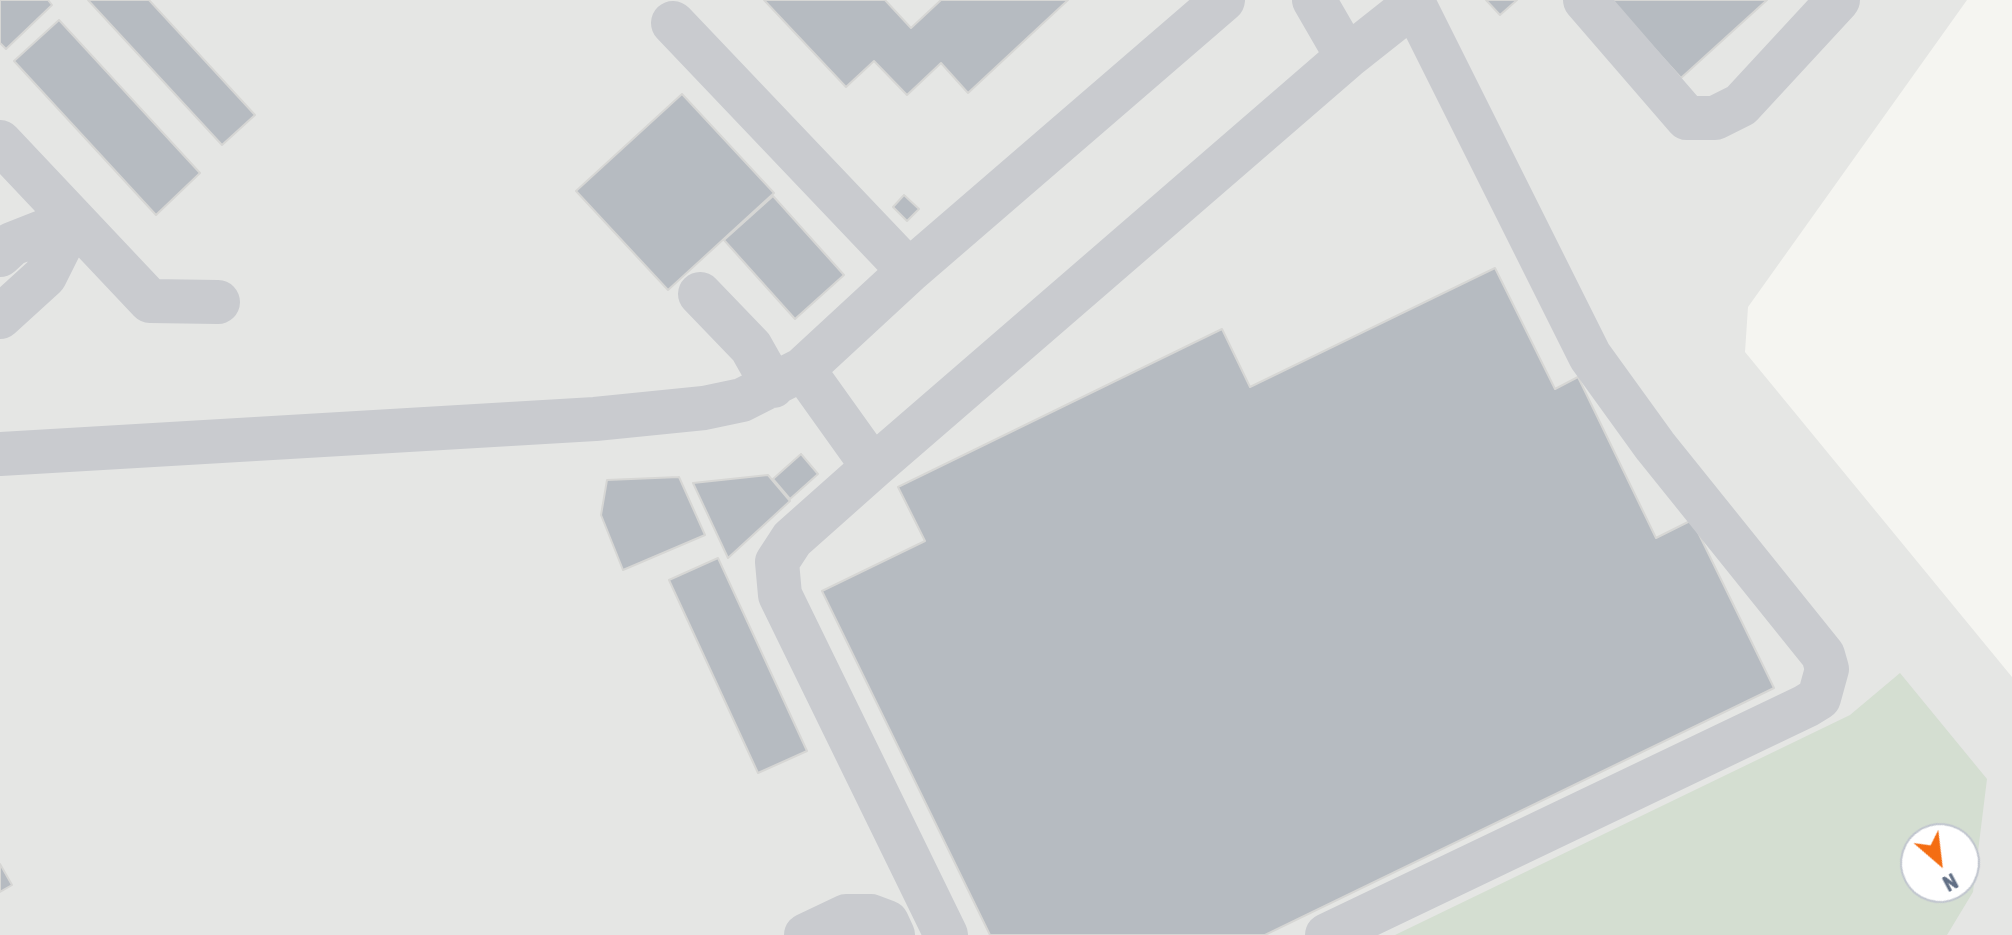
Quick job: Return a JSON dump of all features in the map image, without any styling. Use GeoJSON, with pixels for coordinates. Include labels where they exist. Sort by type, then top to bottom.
{"type":"FeatureCollection","features":[{"type":"Feature","properties":{"kind":"lane"},"geometry":{"type":"LineString","coordinates":[[0,454],[595,419],[704,408],[742,400],[788,378],[1223,0]]}},
{"type":"Feature","properties":{"kind":"lane"},"geometry":{"type":"LineString","coordinates":[[1314,0],[1347,57]]}},
{"type":"Feature","properties":{"kind":"lane"},"geometry":{"type":"LineString","coordinates":[[1585,0],[1687,118],[1715,118],[1741,105],[1838,0]]}},
{"type":"Feature","properties":{"kind":"lane"},"geometry":{"type":"LineString","coordinates":[[946,935],[780,595],[777,562],[792,539],[873,467],[1413,2],[1590,356],[1655,446],[1823,655],[1827,669],[1819,698],[1806,706],[1327,935]]}},
{"type":"Feature","properties":{"kind":"lane"},"geometry":{"type":"LineString","coordinates":[[673,23],[909,271]]}},
{"type":"Feature","properties":{"kind":"lane"},"geometry":{"type":"LineString","coordinates":[[0,142],[150,301],[218,302]]}},
{"type":"Feature","properties":{"kind":"lane"},"geometry":{"type":"LineString","coordinates":[[0,255],[12,244],[73,220]]}},
{"type":"Feature","properties":{"kind":"lane"},"geometry":{"type":"LineString","coordinates":[[0,317],[45,276],[73,220]]}},
{"type":"Feature","properties":{"kind":"lane"},"geometry":{"type":"LineString","coordinates":[[700,294],[751,347],[788,378],[873,467]]}},
{"type":"Feature","properties":{"kind":"lane"},"geometry":{"type":"LineString","coordinates":[[806,935],[846,916],[871,916],[887,922],[893,935]]}},
{"type":"Feature","properties":{"kind":"shaded area"},"geometry":{"type":"Polygon","coordinates":[[[0,0],[1967,0],[1748,307],[1745,352],[2012,677],[2012,935],[0,935],[0,0]]]}},
{"type":"Feature","properties":{"kind":"shaded area"},"geometry":{"type":"Polygon","coordinates":[[[1900,673],[1987,779],[1980,836],[1980,823],[1900,823],[1900,903],[1966,903],[1947,935],[1395,935],[1850,715],[1900,673]]]}},
{"type":"Feature","properties":{"kind":"building"},"geometry":{"type":"Polygon","coordinates":[[[0,0],[48,0],[52,5],[6,49],[0,43],[0,0]]]}},
{"type":"Feature","properties":{"kind":"building"},"geometry":{"type":"Polygon","coordinates":[[[88,0],[149,0],[255,115],[222,145],[88,0]]]}},
{"type":"Feature","properties":{"kind":"building"},"geometry":{"type":"Polygon","coordinates":[[[764,0],[885,0],[911,28],[941,0],[1068,0],[968,93],[941,63],[907,95],[874,61],[846,87],[764,0]]]}},
{"type":"Feature","properties":{"kind":"building"},"geometry":{"type":"Polygon","coordinates":[[[1486,0],[1517,0],[1500,15],[1486,0]]]}},
{"type":"Feature","properties":{"kind":"building"},"geometry":{"type":"Polygon","coordinates":[[[1610,0],[1767,0],[1681,78],[1610,0]]]}},
{"type":"Feature","properties":{"kind":"building"},"geometry":{"type":"Polygon","coordinates":[[[59,20],[200,173],[156,215],[14,61],[59,20]]]}},
{"type":"Feature","properties":{"kind":"building"},"geometry":{"type":"Polygon","coordinates":[[[682,94],[774,193],[668,290],[576,191],[682,94]]]}},
{"type":"Feature","properties":{"kind":"building"},"geometry":{"type":"Polygon","coordinates":[[[904,195],[919,209],[907,221],[893,207],[904,195]]]}},
{"type":"Feature","properties":{"kind":"building"},"geometry":{"type":"Polygon","coordinates":[[[773,196],[844,275],[795,319],[724,240],[773,196]]]}},
{"type":"Feature","properties":{"kind":"building"},"geometry":{"type":"Polygon","coordinates":[[[1495,268],[1555,389],[1578,377],[1656,538],[1692,520],[1774,688],[1265,935],[990,935],[822,591],[925,541],[898,487],[1222,329],[1250,387],[1495,268]]]}},
{"type":"Feature","properties":{"kind":"building"},"geometry":{"type":"Polygon","coordinates":[[[801,454],[818,474],[790,499],[773,479],[801,454]]]}},
{"type":"Feature","properties":{"kind":"building"},"geometry":{"type":"Polygon","coordinates":[[[768,475],[790,501],[728,558],[693,483],[768,475]]]}},
{"type":"Feature","properties":{"kind":"building"},"geometry":{"type":"Polygon","coordinates":[[[679,477],[705,535],[623,570],[601,515],[607,480],[679,477]]]}},
{"type":"Feature","properties":{"kind":"building"},"geometry":{"type":"Polygon","coordinates":[[[718,558],[807,751],[758,773],[669,580],[718,558]]]}},
{"type":"Feature","properties":{"kind":"building"},"geometry":{"type":"Polygon","coordinates":[[[0,864],[12,885],[0,892],[0,864]]]}}]}
